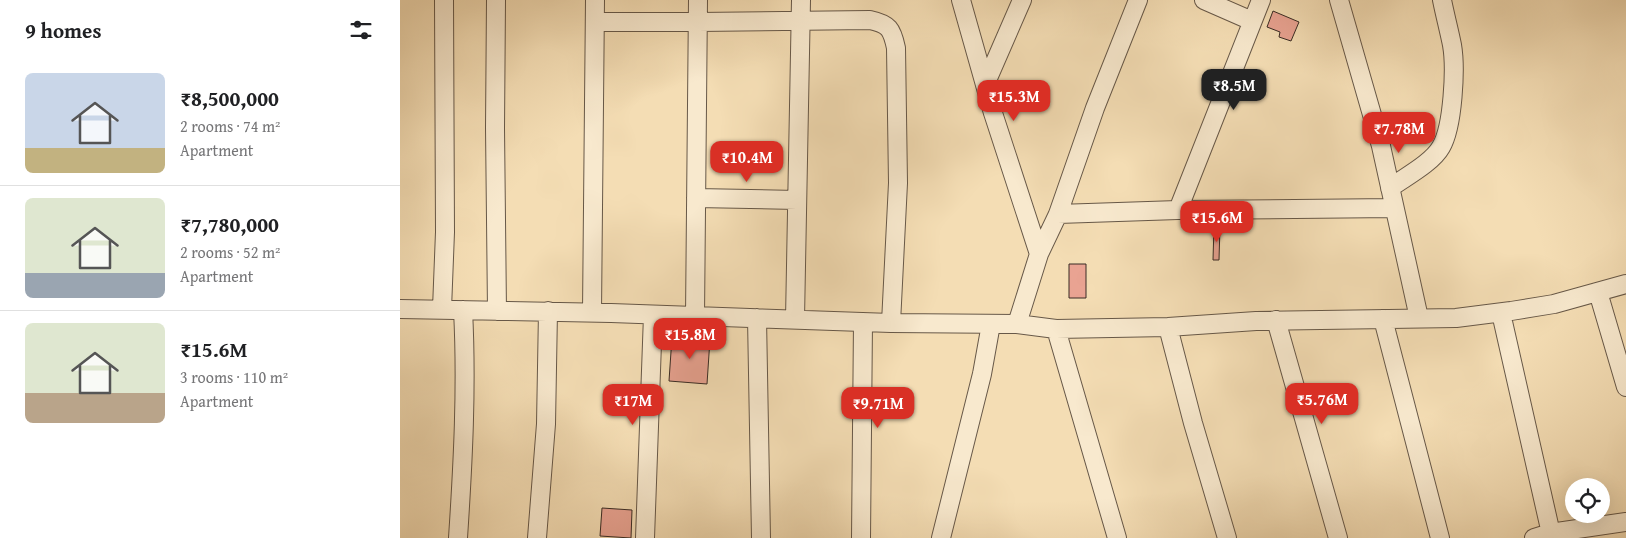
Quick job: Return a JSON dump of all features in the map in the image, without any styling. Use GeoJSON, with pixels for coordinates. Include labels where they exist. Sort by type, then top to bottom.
{"type":"FeatureCollection","features":[{"type":"Feature","properties":{"kind":"street"},"geometry":{"type":"LineString","coordinates":[[442,310],[445,223],[444,0]]}},
{"type":"Feature","properties":{"kind":"street"},"geometry":{"type":"LineString","coordinates":[[496,0],[497,310]]}},
{"type":"Feature","properties":{"kind":"street"},"geometry":{"type":"LineString","coordinates":[[592,312],[595,0]]}},
{"type":"Feature","properties":{"kind":"street"},"geometry":{"type":"LineString","coordinates":[[695,316],[698,0]]}},
{"type":"Feature","properties":{"kind":"street"},"geometry":{"type":"LineString","coordinates":[[795,319],[800,0]]}},
{"type":"Feature","properties":{"kind":"street"},"geometry":{"type":"LineString","coordinates":[[961,0],[1023,208],[1039,254]]}},
{"type":"Feature","properties":{"kind":"street"},"geometry":{"type":"LineString","coordinates":[[985,84],[1022,0]]}},
{"type":"Feature","properties":{"kind":"street"},"geometry":{"type":"LineString","coordinates":[[1017,324],[1039,254],[1058,214],[1095,108],[1138,0]]}},
{"type":"Feature","properties":{"kind":"street"},"geometry":{"type":"LineString","coordinates":[[1204,0],[1252,21]]}},
{"type":"Feature","properties":{"kind":"street"},"geometry":{"type":"LineString","coordinates":[[1178,210],[1261,0]]}},
{"type":"Feature","properties":{"kind":"street"},"geometry":{"type":"LineString","coordinates":[[1339,0],[1381,146],[1420,318]]}},
{"type":"Feature","properties":{"kind":"street"},"geometry":{"type":"LineString","coordinates":[[1390,188],[1426,163],[1441,149],[1447,134],[1451,104],[1452,47],[1442,0]]}},
{"type":"Feature","properties":{"kind":"street"},"geometry":{"type":"LineString","coordinates":[[596,22],[870,20],[884,23],[892,33],[896,48],[898,183],[891,323]]}},
{"type":"Feature","properties":{"kind":"street"},"geometry":{"type":"LineString","coordinates":[[696,198],[797,200]]}},
{"type":"Feature","properties":{"kind":"street"},"geometry":{"type":"LineString","coordinates":[[1058,214],[1178,210],[1394,208]]}},
{"type":"Feature","properties":{"kind":"street"},"geometry":{"type":"LineString","coordinates":[[400,309],[592,312],[891,323],[1017,324],[1056,329],[1168,327],[1276,320],[1456,318],[1554,304],[1626,284]]}},
{"type":"Feature","properties":{"kind":"street"},"geometry":{"type":"LineString","coordinates":[[1598,292],[1626,387]]}},
{"type":"Feature","properties":{"kind":"street"},"geometry":{"type":"LineString","coordinates":[[458,538],[463,452],[465,343],[463,310]]}},
{"type":"Feature","properties":{"kind":"street"},"geometry":{"type":"LineString","coordinates":[[537,538],[546,424],[548,311]]}},
{"type":"Feature","properties":{"kind":"street"},"geometry":{"type":"LineString","coordinates":[[1501,313],[1545,536],[1626,522]]}},
{"type":"Feature","properties":{"kind":"street"},"geometry":{"type":"LineString","coordinates":[[645,538],[653,315]]}},
{"type":"Feature","properties":{"kind":"street"},"geometry":{"type":"LineString","coordinates":[[757,318],[761,538]]}},
{"type":"Feature","properties":{"kind":"street"},"geometry":{"type":"LineString","coordinates":[[1383,319],[1440,538]]}},
{"type":"Feature","properties":{"kind":"street"},"geometry":{"type":"LineString","coordinates":[[1276,320],[1338,538]]}},
{"type":"Feature","properties":{"kind":"street"},"geometry":{"type":"LineString","coordinates":[[861,538],[863,322]]}},
{"type":"Feature","properties":{"kind":"street"},"geometry":{"type":"LineString","coordinates":[[941,538],[982,374],[991,324]]}},
{"type":"Feature","properties":{"kind":"street"},"geometry":{"type":"LineString","coordinates":[[1168,327],[1193,423],[1227,538]]}},
{"type":"Feature","properties":{"kind":"street"},"geometry":{"type":"LineString","coordinates":[[1056,329],[1117,538]]}},
{"type":"Feature","properties":{"kind":"building"},"geometry":{"type":"Polygon","coordinates":[[[1273,11],[1299,22],[1291,41],[1279,37],[1280,32],[1267,27],[1273,11]]]}},
{"type":"Feature","properties":{"kind":"building"},"geometry":{"type":"Polygon","coordinates":[[[1214,226],[1220,226],[1219,260],[1213,260],[1214,226]]]}},
{"type":"Feature","properties":{"kind":"building"},"geometry":{"type":"Polygon","coordinates":[[[1069,264],[1086,264],[1086,298],[1069,298],[1069,264]]]}},
{"type":"Feature","properties":{"kind":"building"},"geometry":{"type":"Polygon","coordinates":[[[672,337],[710,339],[707,384],[669,381],[672,337]]]}},
{"type":"Feature","properties":{"kind":"building"},"geometry":{"type":"Polygon","coordinates":[[[602,508],[632,510],[631,538],[600,536],[602,508]]]}}]}
